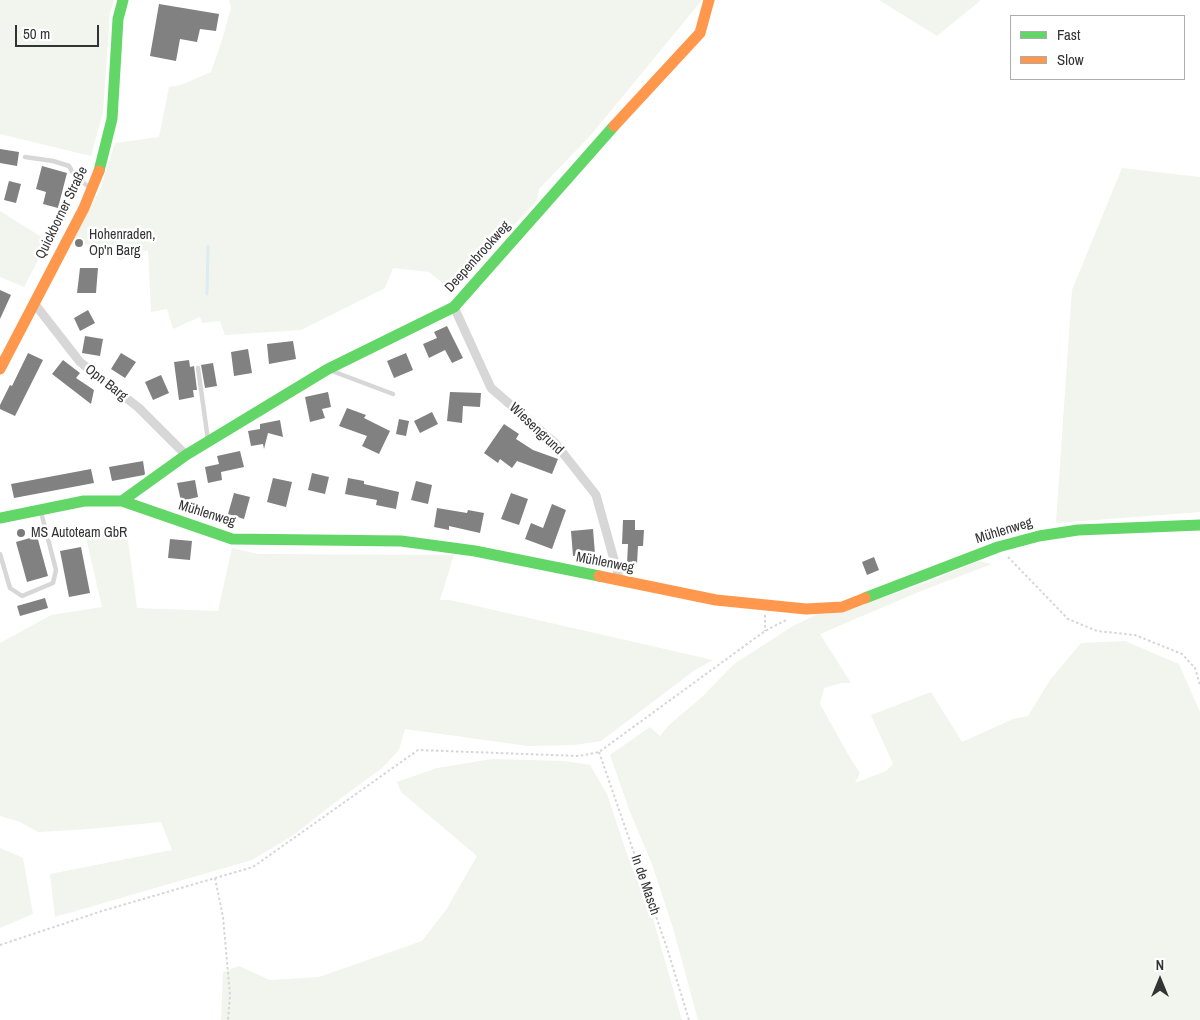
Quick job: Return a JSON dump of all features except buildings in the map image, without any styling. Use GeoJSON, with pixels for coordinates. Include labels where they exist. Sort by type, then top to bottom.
{"type":"FeatureCollection","features":[{"type":"Feature","properties":{"kind":"street","name":"Quickborner Straße"},"geometry":{"type":"LineString","coordinates":[[0,369],[84,208],[99,171],[112,119],[118,19],[123,0]]}},
{"type":"Feature","properties":{"kind":"street","name":"Deepenbrookweg"},"geometry":{"type":"LineString","coordinates":[[122,501],[186,455],[328,369],[454,307],[607,134],[700,34],[709,0]]}},
{"type":"Feature","properties":{"kind":"street","name":"Opn Barg"},"geometry":{"type":"LineString","coordinates":[[34,303],[80,362],[140,408],[186,455]]}},
{"type":"Feature","properties":{"kind":"street","name":"Wiesengrund"},"geometry":{"type":"LineString","coordinates":[[454,307],[491,388],[555,443],[596,495],[620,581]]}},
{"type":"Feature","properties":{"kind":"street","name":"Mühlenweg"},"geometry":{"type":"LineString","coordinates":[[0,518],[84,501],[122,501],[178,522],[232,539],[401,541],[475,552],[716,600],[806,609],[842,607],[998,547],[1039,536],[1078,530],[1200,525]]}},
{"type":"Feature","properties":{"kind":"lane"},"geometry":{"type":"LineString","coordinates":[[25,157],[53,161],[69,166],[76,178],[92,189]]}},
{"type":"Feature","properties":{"kind":"lane"},"geometry":{"type":"LineString","coordinates":[[198,368],[208,442]]}},
{"type":"Feature","properties":{"kind":"lane"},"geometry":{"type":"LineString","coordinates":[[328,369],[393,394]]}},
{"type":"Feature","properties":{"kind":"lane"},"geometry":{"type":"LineString","coordinates":[[0,554],[10,588],[22,596],[53,583],[56,570],[41,510]]}},
{"type":"Feature","properties":{"kind":"path"},"geometry":{"type":"LineString","coordinates":[[998,547],[1068,618],[1097,632],[1135,635],[1182,654],[1195,668],[1200,685]]}},
{"type":"Feature","properties":{"kind":"path"},"geometry":{"type":"LineString","coordinates":[[0,945],[253,867],[418,750],[579,756],[599,752],[765,630],[790,618]]}},
{"type":"Feature","properties":{"kind":"path","name":"In de Masch"},"geometry":{"type":"LineString","coordinates":[[599,752],[667,948],[689,1020]]}},
{"type":"Feature","properties":{"kind":"path"},"geometry":{"type":"LineString","coordinates":[[215,878],[223,916],[230,995],[228,1020]]}},
{"type":"Feature","properties":{"kind":"shaded area"},"geometry":{"type":"Polygon","coordinates":[[[0,0],[114,0],[110,13],[103,112],[91,156],[0,134],[0,0]]]}},
{"type":"Feature","properties":{"kind":"shaded area"},"geometry":{"type":"Polygon","coordinates":[[[229,0],[702,0],[591,135],[539,189],[537,201],[451,290],[429,272],[393,268],[385,288],[301,330],[225,335],[220,321],[202,323],[200,317],[173,329],[167,309],[151,312],[148,250],[121,260],[74,239],[101,187],[115,143],[159,137],[169,87],[181,85],[211,72],[231,8],[229,0]]]}},
{"type":"Feature","properties":{"kind":"shaded area"},"geometry":{"type":"Polygon","coordinates":[[[879,0],[981,0],[937,36],[879,0]]]}},
{"type":"Feature","properties":{"kind":"shaded area"},"geometry":{"type":"Polygon","coordinates":[[[1122,168],[1200,177],[1200,512],[1056,523],[1072,290],[1122,168]]]}},
{"type":"Feature","properties":{"kind":"shaded area"},"geometry":{"type":"Polygon","coordinates":[[[0,211],[48,241],[24,287],[0,277],[0,211]]]}},
{"type":"Feature","properties":{"kind":"shaded area"},"geometry":{"type":"Polygon","coordinates":[[[126,525],[137,608],[218,611],[232,548],[258,554],[454,555],[440,600],[450,600],[713,660],[695,670],[601,741],[574,745],[528,746],[405,729],[399,750],[382,768],[295,834],[252,860],[55,917],[50,874],[172,850],[161,822],[38,832],[20,822],[0,816],[0,643],[51,615],[102,607],[84,529],[126,525]]]}},
{"type":"Feature","properties":{"kind":"shaded area"},"geometry":{"type":"Polygon","coordinates":[[[979,561],[992,564],[921,591],[820,634],[851,683],[841,683],[824,688],[820,704],[860,773],[855,783],[886,771],[893,764],[871,715],[931,692],[962,742],[1013,719],[1028,716],[1050,680],[1081,643],[1125,641],[1179,664],[1200,712],[1200,1020],[698,1020],[673,928],[652,864],[630,812],[610,755],[650,727],[660,736],[669,725],[702,697],[734,664],[793,626],[822,612],[864,604],[928,582],[979,561]]]}},
{"type":"Feature","properties":{"kind":"shaded area"},"geometry":{"type":"Polygon","coordinates":[[[492,759],[564,761],[590,765],[607,794],[628,857],[653,919],[682,1020],[221,1020],[223,972],[239,966],[270,980],[319,977],[422,941],[446,910],[477,856],[401,792],[397,782],[437,768],[492,759]]]}},
{"type":"Feature","properties":{"kind":"shaded area"},"geometry":{"type":"Polygon","coordinates":[[[0,848],[23,858],[33,914],[0,928],[0,848]]]}},
{"type":"Feature","properties":{"kind":"waterway"},"geometry":{"type":"LineString","coordinates":[[207,294],[208,246]]}},
{"type":"Feature","properties":{"kind":"traffic: fast"},"geometry":{"type":"LineString","coordinates":[[99,171],[112,119],[118,19],[123,0]]}},
{"type":"Feature","properties":{"kind":"traffic: fast"},"geometry":{"type":"LineString","coordinates":[[122,501],[186,455],[328,369],[454,307],[614,126]]}},
{"type":"Feature","properties":{"kind":"traffic: fast"},"geometry":{"type":"LineString","coordinates":[[0,518],[84,501],[122,501],[232,539],[401,541],[475,551],[599,576]]}},
{"type":"Feature","properties":{"kind":"traffic: fast"},"geometry":{"type":"LineString","coordinates":[[865,598],[998,547],[1039,536],[1078,530],[1200,525]]}},
{"type":"Feature","properties":{"kind":"traffic: slow"},"geometry":{"type":"LineString","coordinates":[[614,126],[700,33],[709,0]]}},
{"type":"Feature","properties":{"kind":"traffic: slow"},"geometry":{"type":"LineString","coordinates":[[0,369],[84,208],[99,171]]}},
{"type":"Feature","properties":{"kind":"traffic: slow"},"geometry":{"type":"LineString","coordinates":[[599,576],[716,600],[806,609],[842,607],[865,598]]}},
{"type":"Feature","properties":{"kind":"place","name":"Hohenraden, Op'n Barg"},"geometry":{"type":"Point","coordinates":[79,243]}},
{"type":"Feature","properties":{"kind":"place","name":"MS Autoteam GbR"},"geometry":{"type":"Point","coordinates":[21,533]}}]}
